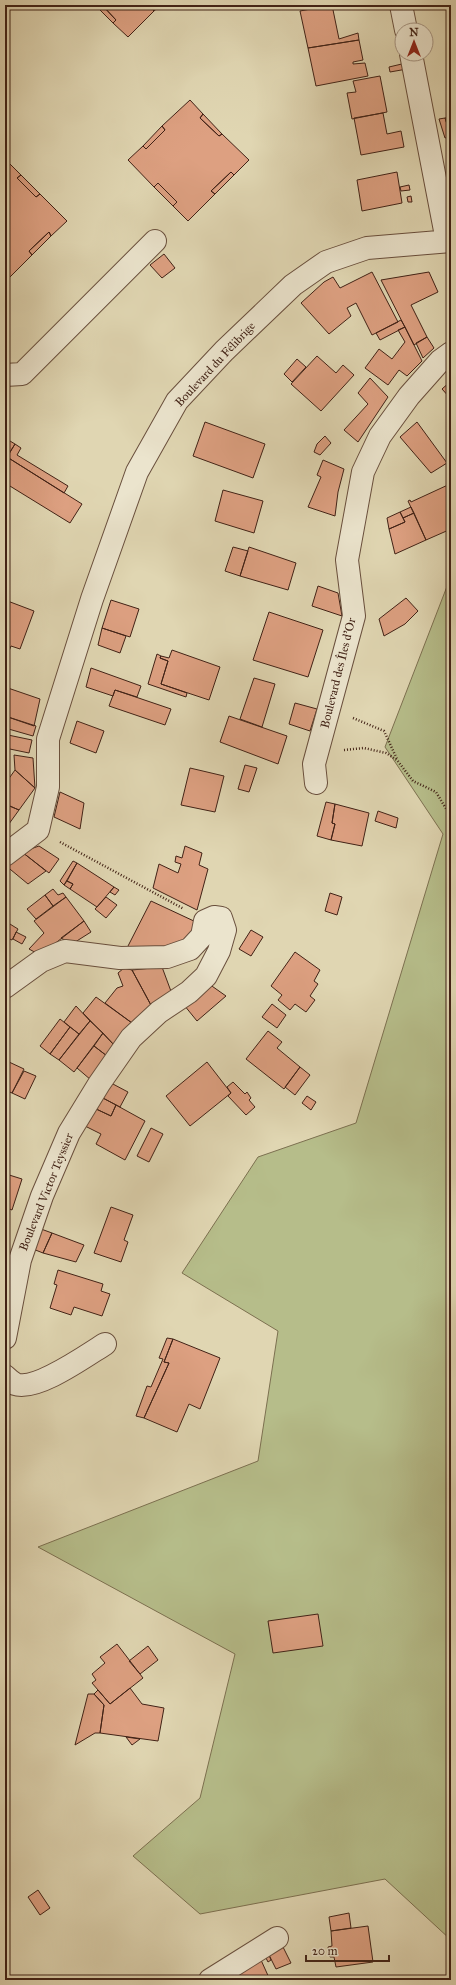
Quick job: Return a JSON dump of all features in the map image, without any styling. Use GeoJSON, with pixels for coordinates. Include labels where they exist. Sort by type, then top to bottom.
{"type":"FeatureCollection","features":[{"type":"Feature","properties":{"kind":"street"},"geometry":{"type":"LineString","coordinates":[[401,5],[404,22]]}},
{"type":"Feature","properties":{"kind":"street"},"geometry":{"type":"LineString","coordinates":[[413,62],[449,241]]}},
{"type":"Feature","properties":{"kind":"street"},"geometry":{"type":"LineString","coordinates":[[5,375],[22,374],[155,241]]}},
{"type":"Feature","properties":{"kind":"street","name":"Boulevard du Félibrige"},"geometry":{"type":"LineString","coordinates":[[38,830],[48,787],[48,739],[92,599],[137,472],[177,401],[224,351],[294,285],[326,262],[367,248],[449,241]]}},
{"type":"Feature","properties":{"kind":"street","name":"Boulevard des Îles d'Or"},"geometry":{"type":"LineString","coordinates":[[316,783],[314,764],[354,616],[347,560],[363,472],[380,436],[409,396],[440,361],[451,353]]}},
{"type":"Feature","properties":{"kind":"street"},"geometry":{"type":"LineString","coordinates":[[5,855],[38,830]]}},
{"type":"Feature","properties":{"kind":"street","name":"Boulevard Victor Teyssier"},"geometry":{"type":"LineString","coordinates":[[5,1338],[20,1260],[42,1196],[69,1133],[99,1084],[132,1038],[160,1012],[189,992],[206,976],[219,951],[225,930],[221,918],[214,917],[205,920]]}},
{"type":"Feature","properties":{"kind":"street"},"geometry":{"type":"LineString","coordinates":[[5,987],[41,961],[65,951],[120,958],[167,958],[190,949],[202,936],[205,920]]}},
{"type":"Feature","properties":{"kind":"street"},"geometry":{"type":"LineString","coordinates":[[5,1376],[16,1384],[34,1384],[105,1344]]}},
{"type":"Feature","properties":{"kind":"street"},"geometry":{"type":"LineString","coordinates":[[210,1980],[277,1938]]}},
{"type":"Feature","properties":{"kind":"path"},"geometry":{"type":"LineString","coordinates":[[336,686],[346,716],[384,731],[398,760],[413,781],[436,792],[451,817]]}},
{"type":"Feature","properties":{"kind":"path"},"geometry":{"type":"LineString","coordinates":[[318,752],[364,748],[386,753],[398,760]]}},
{"type":"Feature","properties":{"kind":"path"},"geometry":{"type":"LineString","coordinates":[[38,830],[205,920]]}},
{"type":"Feature","properties":{"kind":"green space"},"geometry":{"type":"Polygon","coordinates":[[[451,576],[451,1940],[385,1879],[200,1914],[133,1856],[200,1798],[235,1654],[38,1547],[258,1461],[278,1331],[182,1273],[258,1157],[356,1123],[443,834],[385,747],[451,576]]]}},
{"type":"Feature","properties":{"kind":"building"},"geometry":{"type":"Polygon","coordinates":[[[95,5],[102,5],[116,20],[113,23],[95,5]]]}},
{"type":"Feature","properties":{"kind":"building"},"geometry":{"type":"Polygon","coordinates":[[[102,5],[153,5],[151,8],[154,11],[128,37],[113,23],[116,20],[102,5]]]}},
{"type":"Feature","properties":{"kind":"building"},"geometry":{"type":"Polygon","coordinates":[[[153,5],[161,5],[154,11],[151,8],[153,5]]]}},
{"type":"Feature","properties":{"kind":"building"},"geometry":{"type":"Polygon","coordinates":[[[332,5],[339,39],[358,33],[359,40],[308,48],[300,11],[332,5]]]}},
{"type":"Feature","properties":{"kind":"building"},"geometry":{"type":"Polygon","coordinates":[[[359,40],[363,60],[353,62],[353,64],[365,63],[368,76],[316,86],[308,48],[359,40]]]}},
{"type":"Feature","properties":{"kind":"building"},"geometry":{"type":"Polygon","coordinates":[[[406,63],[407,69],[390,72],[389,67],[406,63]]]}},
{"type":"Feature","properties":{"kind":"building"},"geometry":{"type":"Polygon","coordinates":[[[380,76],[387,112],[352,119],[347,93],[356,92],[353,81],[380,76]]]}},
{"type":"Feature","properties":{"kind":"building"},"geometry":{"type":"Polygon","coordinates":[[[190,100],[203,114],[200,118],[219,136],[222,134],[249,160],[234,175],[231,172],[211,191],[215,194],[188,221],[173,206],[177,202],[158,183],[154,187],[128,160],[143,146],[146,149],[165,130],[162,126],[190,100]]]}},
{"type":"Feature","properties":{"kind":"building"},"geometry":{"type":"Polygon","coordinates":[[[383,113],[387,134],[401,131],[404,147],[361,155],[354,118],[383,113]]]}},
{"type":"Feature","properties":{"kind":"building"},"geometry":{"type":"Polygon","coordinates":[[[203,114],[222,134],[219,136],[200,118],[203,114]]]}},
{"type":"Feature","properties":{"kind":"building"},"geometry":{"type":"Polygon","coordinates":[[[451,116],[451,137],[445,118],[451,116]]]}},
{"type":"Feature","properties":{"kind":"building"},"geometry":{"type":"Polygon","coordinates":[[[445,118],[451,136],[445,138],[439,119],[445,118]]]}},
{"type":"Feature","properties":{"kind":"building"},"geometry":{"type":"Polygon","coordinates":[[[162,126],[165,130],[146,149],[143,146],[162,126]]]}},
{"type":"Feature","properties":{"kind":"building"},"geometry":{"type":"Polygon","coordinates":[[[6,160],[21,175],[17,178],[36,197],[40,194],[67,221],[51,236],[49,232],[29,251],[32,255],[6,281],[6,160]]]}},
{"type":"Feature","properties":{"kind":"building"},"geometry":{"type":"Polygon","coordinates":[[[231,172],[234,175],[215,194],[211,191],[231,172]]]}},
{"type":"Feature","properties":{"kind":"building"},"geometry":{"type":"Polygon","coordinates":[[[397,172],[402,203],[362,211],[357,180],[397,172]]]}},
{"type":"Feature","properties":{"kind":"building"},"geometry":{"type":"Polygon","coordinates":[[[21,175],[40,194],[36,197],[17,178],[21,175]]]}},
{"type":"Feature","properties":{"kind":"building"},"geometry":{"type":"Polygon","coordinates":[[[158,183],[177,202],[173,206],[154,187],[158,183]]]}},
{"type":"Feature","properties":{"kind":"building"},"geometry":{"type":"Polygon","coordinates":[[[409,185],[410,190],[401,191],[400,187],[409,185]]]}},
{"type":"Feature","properties":{"kind":"building"},"geometry":{"type":"Polygon","coordinates":[[[411,196],[412,202],[408,202],[407,197],[411,196]]]}},
{"type":"Feature","properties":{"kind":"building"},"geometry":{"type":"Polygon","coordinates":[[[49,232],[51,236],[32,255],[29,251],[49,232]]]}},
{"type":"Feature","properties":{"kind":"building"},"geometry":{"type":"Polygon","coordinates":[[[164,254],[175,268],[162,278],[150,265],[164,254]]]}},
{"type":"Feature","properties":{"kind":"building"},"geometry":{"type":"Polygon","coordinates":[[[372,272],[398,322],[372,335],[356,303],[347,308],[351,316],[329,334],[301,303],[324,282],[333,277],[340,288],[372,272]]]}},
{"type":"Feature","properties":{"kind":"building"},"geometry":{"type":"Polygon","coordinates":[[[429,272],[438,292],[411,305],[427,337],[414,345],[381,280],[429,272]]]}},
{"type":"Feature","properties":{"kind":"building"},"geometry":{"type":"Polygon","coordinates":[[[401,320],[405,327],[380,340],[376,333],[401,320]]]}},
{"type":"Feature","properties":{"kind":"building"},"geometry":{"type":"Polygon","coordinates":[[[405,327],[422,361],[407,376],[399,370],[388,385],[365,368],[379,349],[392,359],[405,342],[398,330],[405,327]]]}},
{"type":"Feature","properties":{"kind":"building"},"geometry":{"type":"Polygon","coordinates":[[[427,337],[434,348],[423,358],[416,343],[427,337]]]}},
{"type":"Feature","properties":{"kind":"building"},"geometry":{"type":"Polygon","coordinates":[[[317,356],[336,373],[343,365],[354,375],[321,411],[291,384],[317,356]]]}},
{"type":"Feature","properties":{"kind":"building"},"geometry":{"type":"Polygon","coordinates":[[[297,359],[306,367],[292,382],[284,374],[297,359]]]}},
{"type":"Feature","properties":{"kind":"building"},"geometry":{"type":"Polygon","coordinates":[[[370,378],[388,397],[358,442],[344,430],[368,404],[358,393],[370,378]]]}},
{"type":"Feature","properties":{"kind":"building"},"geometry":{"type":"Polygon","coordinates":[[[451,381],[451,399],[442,389],[451,381]]]}},
{"type":"Feature","properties":{"kind":"building"},"geometry":{"type":"Polygon","coordinates":[[[205,422],[265,444],[253,478],[193,456],[205,422]]]}},
{"type":"Feature","properties":{"kind":"building"},"geometry":{"type":"Polygon","coordinates":[[[417,422],[447,463],[431,473],[400,437],[417,422]]]}},
{"type":"Feature","properties":{"kind":"building"},"geometry":{"type":"Polygon","coordinates":[[[325,436],[331,443],[320,455],[314,452],[317,444],[325,436]]]}},
{"type":"Feature","properties":{"kind":"building"},"geometry":{"type":"Polygon","coordinates":[[[5,438],[15,444],[7,457],[82,504],[70,523],[5,483],[5,438]]]}},
{"type":"Feature","properties":{"kind":"building"},"geometry":{"type":"Polygon","coordinates":[[[15,444],[21,448],[17,455],[68,486],[64,493],[7,457],[15,444]]]}},
{"type":"Feature","properties":{"kind":"building"},"geometry":{"type":"Polygon","coordinates":[[[323,460],[344,469],[338,492],[335,516],[308,507],[321,477],[317,475],[323,460]]]}},
{"type":"Feature","properties":{"kind":"building"},"geometry":{"type":"Polygon","coordinates":[[[450,484],[451,529],[426,540],[408,501],[410,500],[411,502],[450,484]]]}},
{"type":"Feature","properties":{"kind":"building"},"geometry":{"type":"Polygon","coordinates":[[[223,490],[263,501],[254,533],[215,521],[223,490]]]}},
{"type":"Feature","properties":{"kind":"building"},"geometry":{"type":"Polygon","coordinates":[[[411,507],[414,513],[403,518],[400,512],[411,507]]]}},
{"type":"Feature","properties":{"kind":"building"},"geometry":{"type":"Polygon","coordinates":[[[400,512],[405,522],[389,529],[387,518],[400,512]]]}},
{"type":"Feature","properties":{"kind":"building"},"geometry":{"type":"Polygon","coordinates":[[[414,513],[426,540],[395,554],[389,529],[405,522],[403,518],[414,513]]]}},
{"type":"Feature","properties":{"kind":"building"},"geometry":{"type":"Polygon","coordinates":[[[233,547],[248,551],[240,576],[225,571],[233,547]]]}},
{"type":"Feature","properties":{"kind":"building"},"geometry":{"type":"Polygon","coordinates":[[[249,547],[296,563],[288,590],[240,576],[249,547]]]}},
{"type":"Feature","properties":{"kind":"building"},"geometry":{"type":"Polygon","coordinates":[[[318,586],[338,593],[342,616],[312,606],[318,586]]]}},
{"type":"Feature","properties":{"kind":"building"},"geometry":{"type":"Polygon","coordinates":[[[406,598],[418,611],[405,624],[384,636],[379,619],[406,598]]]}},
{"type":"Feature","properties":{"kind":"building"},"geometry":{"type":"Polygon","coordinates":[[[5,600],[34,611],[20,649],[11,646],[5,661],[5,600]]]}},
{"type":"Feature","properties":{"kind":"building"},"geometry":{"type":"Polygon","coordinates":[[[111,600],[139,609],[130,637],[102,628],[111,600]]]}},
{"type":"Feature","properties":{"kind":"building"},"geometry":{"type":"Polygon","coordinates":[[[269,612],[323,630],[308,677],[253,660],[269,612]]]}},
{"type":"Feature","properties":{"kind":"building"},"geometry":{"type":"Polygon","coordinates":[[[102,628],[126,636],[120,653],[98,645],[102,628]]]}},
{"type":"Feature","properties":{"kind":"building"},"geometry":{"type":"Polygon","coordinates":[[[172,650],[220,667],[209,700],[161,684],[168,661],[160,658],[161,656],[169,658],[172,650]]]}},
{"type":"Feature","properties":{"kind":"building"},"geometry":{"type":"Polygon","coordinates":[[[157,654],[161,656],[160,658],[168,661],[161,684],[187,693],[186,697],[148,684],[157,654]]]}},
{"type":"Feature","properties":{"kind":"building"},"geometry":{"type":"Polygon","coordinates":[[[91,668],[141,686],[137,697],[115,690],[113,696],[86,687],[91,668]]]}},
{"type":"Feature","properties":{"kind":"building"},"geometry":{"type":"Polygon","coordinates":[[[254,678],[275,684],[262,727],[240,719],[254,678]]]}},
{"type":"Feature","properties":{"kind":"building"},"geometry":{"type":"Polygon","coordinates":[[[5,687],[40,699],[34,726],[5,716],[5,687]]]}},
{"type":"Feature","properties":{"kind":"building"},"geometry":{"type":"Polygon","coordinates":[[[115,690],[171,709],[165,725],[109,706],[115,690]]]}},
{"type":"Feature","properties":{"kind":"building"},"geometry":{"type":"Polygon","coordinates":[[[295,703],[317,709],[310,731],[289,724],[295,703]]]}},
{"type":"Feature","properties":{"kind":"building"},"geometry":{"type":"Polygon","coordinates":[[[5,716],[36,726],[33,736],[5,728],[5,716]]]}},
{"type":"Feature","properties":{"kind":"building"},"geometry":{"type":"Polygon","coordinates":[[[229,716],[287,736],[278,764],[220,742],[229,716]]]}},
{"type":"Feature","properties":{"kind":"building"},"geometry":{"type":"Polygon","coordinates":[[[77,721],[104,731],[96,753],[70,743],[77,721]]]}},
{"type":"Feature","properties":{"kind":"building"},"geometry":{"type":"Polygon","coordinates":[[[8,735],[32,740],[29,753],[5,748],[8,735]]]}},
{"type":"Feature","properties":{"kind":"building"},"geometry":{"type":"Polygon","coordinates":[[[14,755],[33,758],[35,788],[15,770],[14,755]]]}},
{"type":"Feature","properties":{"kind":"building"},"geometry":{"type":"Polygon","coordinates":[[[245,765],[257,768],[249,792],[238,789],[245,765]]]}},
{"type":"Feature","properties":{"kind":"building"},"geometry":{"type":"Polygon","coordinates":[[[190,768],[224,776],[215,812],[181,805],[190,768]]]}},
{"type":"Feature","properties":{"kind":"building"},"geometry":{"type":"Polygon","coordinates":[[[15,770],[35,788],[19,810],[5,804],[5,784],[15,770]]]}},
{"type":"Feature","properties":{"kind":"building"},"geometry":{"type":"Polygon","coordinates":[[[60,792],[84,803],[80,829],[54,817],[60,792]]]}},
{"type":"Feature","properties":{"kind":"building"},"geometry":{"type":"Polygon","coordinates":[[[326,802],[335,804],[332,823],[335,824],[331,840],[317,836],[326,802]]]}},
{"type":"Feature","properties":{"kind":"building"},"geometry":{"type":"Polygon","coordinates":[[[5,804],[19,810],[6,828],[5,827],[5,804]]]}},
{"type":"Feature","properties":{"kind":"building"},"geometry":{"type":"Polygon","coordinates":[[[335,804],[369,813],[362,846],[331,840],[335,824],[332,823],[335,804]]]}},
{"type":"Feature","properties":{"kind":"building"},"geometry":{"type":"Polygon","coordinates":[[[378,811],[398,818],[396,828],[375,821],[378,811]]]}},
{"type":"Feature","properties":{"kind":"building"},"geometry":{"type":"Polygon","coordinates":[[[39,846],[59,859],[49,873],[22,852],[39,846]]]}},
{"type":"Feature","properties":{"kind":"building"},"geometry":{"type":"Polygon","coordinates":[[[185,846],[202,853],[199,865],[208,869],[197,910],[153,888],[159,864],[178,873],[181,864],[175,862],[176,856],[182,858],[185,846]]]}},
{"type":"Feature","properties":{"kind":"building"},"geometry":{"type":"Polygon","coordinates":[[[22,852],[46,871],[28,884],[5,865],[22,852]]]}},
{"type":"Feature","properties":{"kind":"building"},"geometry":{"type":"Polygon","coordinates":[[[73,861],[77,863],[64,885],[60,881],[73,861]]]}},
{"type":"Feature","properties":{"kind":"building"},"geometry":{"type":"Polygon","coordinates":[[[77,863],[114,887],[97,907],[70,889],[73,884],[67,881],[77,863]]]}},
{"type":"Feature","properties":{"kind":"building"},"geometry":{"type":"Polygon","coordinates":[[[67,881],[73,884],[70,889],[64,885],[67,881]]]}},
{"type":"Feature","properties":{"kind":"building"},"geometry":{"type":"Polygon","coordinates":[[[114,887],[119,890],[115,895],[110,892],[114,887]]]}},
{"type":"Feature","properties":{"kind":"building"},"geometry":{"type":"Polygon","coordinates":[[[53,889],[58,895],[63,893],[66,897],[53,906],[45,895],[53,889]]]}},
{"type":"Feature","properties":{"kind":"building"},"geometry":{"type":"Polygon","coordinates":[[[330,893],[342,897],[337,915],[325,911],[330,893]]]}},
{"type":"Feature","properties":{"kind":"building"},"geometry":{"type":"Polygon","coordinates":[[[45,895],[53,906],[36,919],[27,909],[45,895]]]}},
{"type":"Feature","properties":{"kind":"building"},"geometry":{"type":"Polygon","coordinates":[[[66,897],[84,921],[40,955],[29,949],[44,933],[34,921],[66,897]]]}},
{"type":"Feature","properties":{"kind":"building"},"geometry":{"type":"Polygon","coordinates":[[[106,897],[117,905],[106,918],[95,909],[106,897]]]}},
{"type":"Feature","properties":{"kind":"building"},"geometry":{"type":"Polygon","coordinates":[[[151,901],[196,922],[193,935],[165,951],[127,948],[151,901]]]}},
{"type":"Feature","properties":{"kind":"building"},"geometry":{"type":"Polygon","coordinates":[[[5,921],[18,929],[12,940],[5,937],[5,921]]]}},
{"type":"Feature","properties":{"kind":"building"},"geometry":{"type":"Polygon","coordinates":[[[84,921],[91,932],[72,944],[61,938],[84,921]]]}},
{"type":"Feature","properties":{"kind":"building"},"geometry":{"type":"Polygon","coordinates":[[[251,930],[263,937],[251,956],[239,949],[251,930]]]}},
{"type":"Feature","properties":{"kind":"building"},"geometry":{"type":"Polygon","coordinates":[[[16,932],[26,937],[22,944],[13,939],[16,932]]]}},
{"type":"Feature","properties":{"kind":"building"},"geometry":{"type":"Polygon","coordinates":[[[295,952],[320,970],[314,981],[318,984],[310,996],[315,1000],[306,1012],[295,1004],[290,1010],[278,1000],[282,995],[271,986],[295,952]]]}},
{"type":"Feature","properties":{"kind":"building"},"geometry":{"type":"Polygon","coordinates":[[[162,967],[172,994],[152,1007],[132,970],[162,967]]]}},
{"type":"Feature","properties":{"kind":"building"},"geometry":{"type":"Polygon","coordinates":[[[124,968],[132,970],[152,1007],[132,1023],[105,1003],[117,988],[123,986],[118,973],[124,968]]]}},
{"type":"Feature","properties":{"kind":"building"},"geometry":{"type":"Polygon","coordinates":[[[209,984],[226,996],[197,1021],[184,1005],[209,984]]]}},
{"type":"Feature","properties":{"kind":"building"},"geometry":{"type":"Polygon","coordinates":[[[96,997],[132,1023],[115,1046],[83,1013],[96,997]]]}},
{"type":"Feature","properties":{"kind":"building"},"geometry":{"type":"Polygon","coordinates":[[[272,1004],[286,1015],[277,1028],[262,1017],[272,1004]]]}},
{"type":"Feature","properties":{"kind":"building"},"geometry":{"type":"Polygon","coordinates":[[[76,1006],[90,1021],[79,1034],[64,1022],[76,1006]]]}},
{"type":"Feature","properties":{"kind":"building"},"geometry":{"type":"Polygon","coordinates":[[[60,1019],[70,1027],[50,1054],[40,1046],[60,1019]]]}},
{"type":"Feature","properties":{"kind":"building"},"geometry":{"type":"Polygon","coordinates":[[[90,1021],[103,1033],[74,1072],[59,1060],[90,1021]]]}},
{"type":"Feature","properties":{"kind":"building"},"geometry":{"type":"Polygon","coordinates":[[[70,1027],[79,1034],[59,1060],[50,1054],[70,1027]]]}},
{"type":"Feature","properties":{"kind":"building"},"geometry":{"type":"Polygon","coordinates":[[[268,1031],[282,1042],[277,1048],[300,1067],[284,1089],[246,1059],[268,1031]]]}},
{"type":"Feature","properties":{"kind":"building"},"geometry":{"type":"Polygon","coordinates":[[[103,1033],[115,1046],[107,1056],[94,1046],[103,1033]]]}},
{"type":"Feature","properties":{"kind":"building"},"geometry":{"type":"Polygon","coordinates":[[[94,1046],[107,1056],[91,1080],[77,1068],[94,1046]]]}},
{"type":"Feature","properties":{"kind":"building"},"geometry":{"type":"Polygon","coordinates":[[[9,1062],[24,1069],[12,1093],[5,1090],[5,1066],[7,1066],[9,1062]]]}},
{"type":"Feature","properties":{"kind":"building"},"geometry":{"type":"Polygon","coordinates":[[[207,1062],[231,1093],[190,1126],[166,1096],[207,1062]]]}},
{"type":"Feature","properties":{"kind":"building"},"geometry":{"type":"Polygon","coordinates":[[[300,1067],[310,1075],[295,1095],[285,1087],[300,1067]]]}},
{"type":"Feature","properties":{"kind":"building"},"geometry":{"type":"Polygon","coordinates":[[[24,1071],[36,1076],[25,1099],[12,1093],[24,1071]]]}},
{"type":"Feature","properties":{"kind":"building"},"geometry":{"type":"Polygon","coordinates":[[[233,1082],[245,1094],[247,1092],[251,1098],[249,1100],[255,1107],[246,1115],[228,1096],[231,1093],[227,1087],[233,1082]]]}},
{"type":"Feature","properties":{"kind":"building"},"geometry":{"type":"Polygon","coordinates":[[[111,1083],[128,1092],[120,1107],[101,1097],[111,1083]]]}},
{"type":"Feature","properties":{"kind":"building"},"geometry":{"type":"Polygon","coordinates":[[[307,1096],[316,1102],[311,1110],[302,1103],[307,1096]]]}},
{"type":"Feature","properties":{"kind":"building"},"geometry":{"type":"Polygon","coordinates":[[[101,1097],[116,1105],[111,1116],[94,1108],[101,1097]]]}},
{"type":"Feature","properties":{"kind":"building"},"geometry":{"type":"Polygon","coordinates":[[[116,1105],[145,1121],[125,1160],[96,1144],[101,1134],[85,1126],[94,1108],[111,1116],[116,1105]]]}},
{"type":"Feature","properties":{"kind":"building"},"geometry":{"type":"Polygon","coordinates":[[[151,1128],[163,1134],[149,1162],[137,1156],[151,1128]]]}},
{"type":"Feature","properties":{"kind":"building"},"geometry":{"type":"Polygon","coordinates":[[[6,1174],[22,1179],[12,1210],[5,1207],[6,1174]]]}},
{"type":"Feature","properties":{"kind":"building"},"geometry":{"type":"Polygon","coordinates":[[[111,1207],[133,1215],[124,1240],[128,1242],[121,1262],[94,1253],[111,1207]]]}},
{"type":"Feature","properties":{"kind":"building"},"geometry":{"type":"Polygon","coordinates":[[[41,1229],[52,1233],[43,1253],[33,1249],[41,1229]]]}},
{"type":"Feature","properties":{"kind":"building"},"geometry":{"type":"Polygon","coordinates":[[[52,1233],[84,1245],[76,1262],[43,1253],[52,1233]]]}},
{"type":"Feature","properties":{"kind":"building"},"geometry":{"type":"Polygon","coordinates":[[[58,1270],[103,1284],[101,1291],[110,1294],[102,1316],[74,1307],[71,1315],[50,1308],[57,1285],[54,1284],[58,1270]]]}},
{"type":"Feature","properties":{"kind":"building"},"geometry":{"type":"Polygon","coordinates":[[[167,1338],[173,1339],[164,1362],[169,1363],[144,1418],[136,1416],[147,1386],[151,1387],[163,1359],[159,1358],[167,1338]]]}},
{"type":"Feature","properties":{"kind":"building"},"geometry":{"type":"Polygon","coordinates":[[[173,1339],[220,1358],[200,1409],[189,1404],[177,1432],[144,1418],[169,1363],[164,1362],[173,1339]]]}},
{"type":"Feature","properties":{"kind":"building"},"geometry":{"type":"Polygon","coordinates":[[[318,1614],[323,1646],[273,1653],[268,1621],[318,1614]]]}},
{"type":"Feature","properties":{"kind":"building"},"geometry":{"type":"Polygon","coordinates":[[[117,1644],[143,1678],[110,1704],[92,1683],[96,1680],[92,1674],[105,1663],[100,1657],[117,1644]]]}},
{"type":"Feature","properties":{"kind":"building"},"geometry":{"type":"Polygon","coordinates":[[[148,1646],[158,1660],[140,1674],[129,1661],[148,1646]]]}},
{"type":"Feature","properties":{"kind":"building"},"geometry":{"type":"Polygon","coordinates":[[[130,1688],[142,1704],[164,1708],[158,1741],[100,1733],[104,1705],[94,1694],[98,1690],[110,1704],[130,1688]]]}},
{"type":"Feature","properties":{"kind":"building"},"geometry":{"type":"Polygon","coordinates":[[[88,1694],[94,1694],[104,1705],[100,1733],[95,1733],[75,1745],[88,1694]]]}},
{"type":"Feature","properties":{"kind":"building"},"geometry":{"type":"Polygon","coordinates":[[[126,1737],[140,1739],[132,1745],[126,1737]]]}},
{"type":"Feature","properties":{"kind":"building"},"geometry":{"type":"Polygon","coordinates":[[[38,1890],[50,1908],[40,1915],[28,1897],[38,1890]]]}},
{"type":"Feature","properties":{"kind":"building"},"geometry":{"type":"Polygon","coordinates":[[[349,1913],[351,1928],[331,1931],[329,1917],[349,1913]]]}},
{"type":"Feature","properties":{"kind":"building"},"geometry":{"type":"Polygon","coordinates":[[[368,1926],[373,1962],[336,1967],[334,1957],[330,1957],[328,1947],[332,1946],[331,1931],[368,1926]]]}},
{"type":"Feature","properties":{"kind":"building"},"geometry":{"type":"Polygon","coordinates":[[[283,1947],[291,1963],[276,1969],[269,1955],[283,1947]]]}},
{"type":"Feature","properties":{"kind":"building"},"geometry":{"type":"Polygon","coordinates":[[[269,1955],[271,1960],[268,1962],[266,1958],[269,1955]]]}},
{"type":"Feature","properties":{"kind":"building"},"geometry":{"type":"Polygon","coordinates":[[[261,1960],[270,1980],[238,1980],[236,1977],[261,1960]]]}}]}
